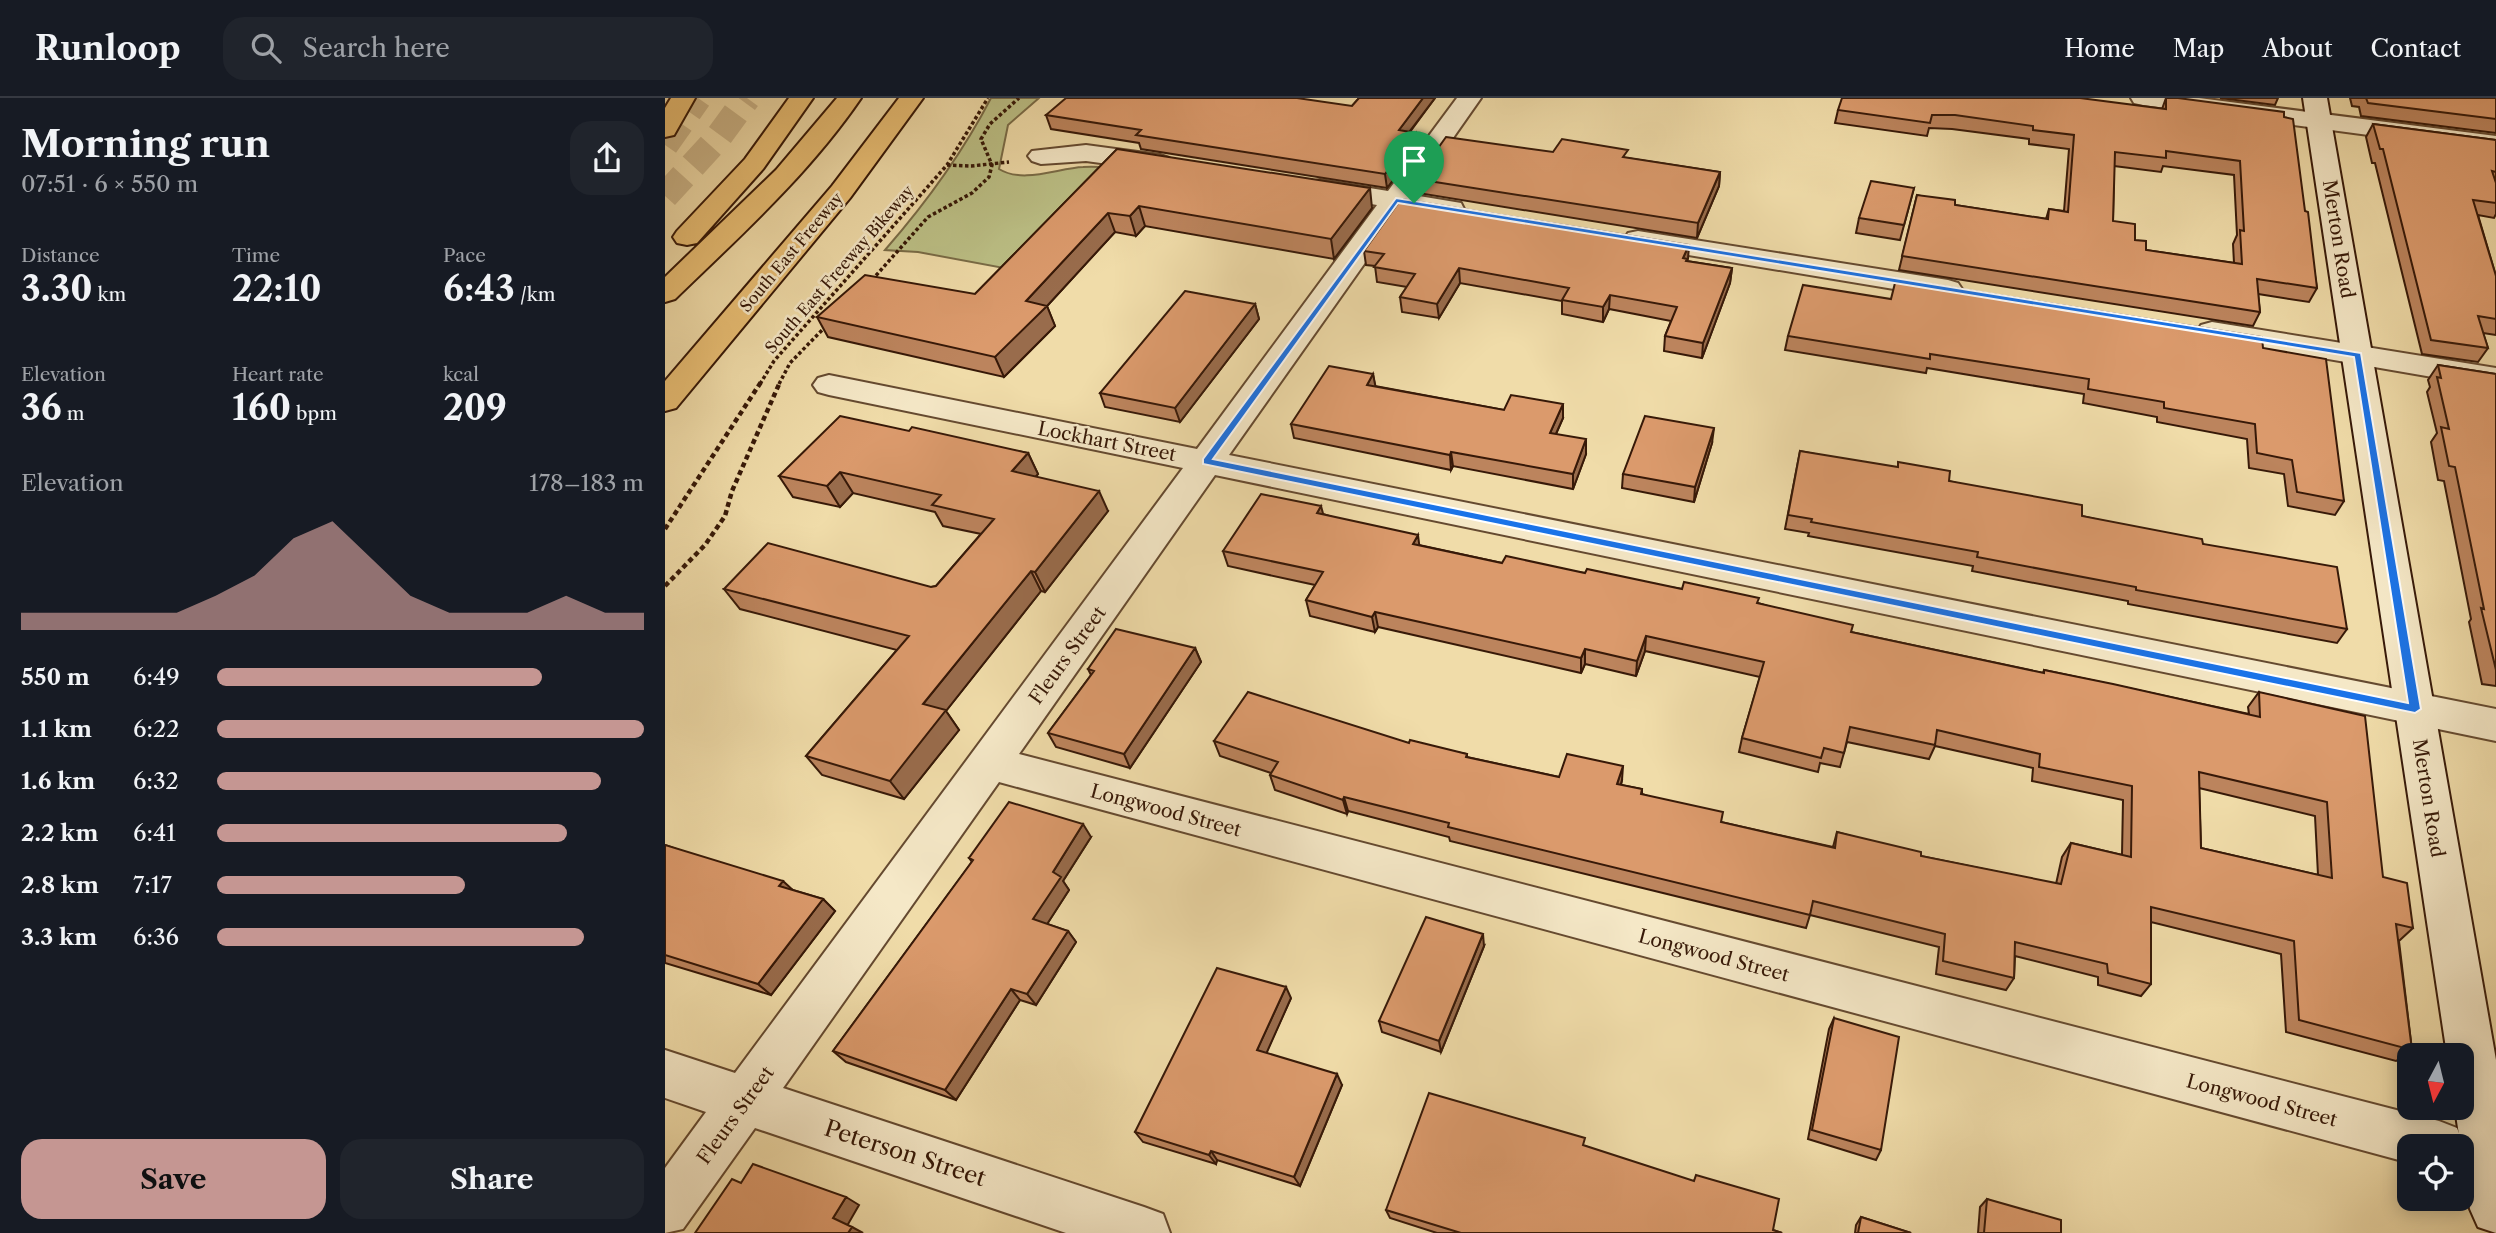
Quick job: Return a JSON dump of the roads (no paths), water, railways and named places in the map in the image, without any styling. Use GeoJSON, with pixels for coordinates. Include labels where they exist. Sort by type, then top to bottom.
{"type":"FeatureCollection","features":[{"type":"Feature","properties":{"kind":"highway"},"geometry":{"type":"LineString","coordinates":[[665,130],[683,98]]}},
{"type":"Feature","properties":{"kind":"highway"},"geometry":{"type":"LineString","coordinates":[[665,260],[754,163],[801,98]]}},
{"type":"Feature","properties":{"kind":"highway"},"geometry":{"type":"LineString","coordinates":[[665,293],[785,176],[822,136],[849,98]]}},
{"type":"Feature","properties":{"kind":"highway","name":"South East Freeway"},"geometry":{"type":"LineString","coordinates":[[665,401],[880,144],[911,98]]}},
{"type":"Feature","properties":{"kind":"street","name":"Fleurs Street"},"geometry":{"type":"LineString","coordinates":[[665,1211],[1469,98]]}},
{"type":"Feature","properties":{"kind":"street"},"geometry":{"type":"LineString","coordinates":[[2143,98],[2317,110],[2496,144]]}},
{"type":"Feature","properties":{"kind":"street","name":"Merton Road"},"geometry":{"type":"LineString","coordinates":[[2317,110],[2415,709],[2475,1156],[2496,1209]]}},
{"type":"Feature","properties":{"kind":"street"},"geometry":{"type":"LineString","coordinates":[[1041,156],[1101,154],[1183,166]]}},
{"type":"Feature","properties":{"kind":"street"},"geometry":{"type":"LineString","coordinates":[[1289,183],[1482,214]]}},
{"type":"Feature","properties":{"kind":"street"},"geometry":{"type":"LineString","coordinates":[[1606,234],[1977,294]]}},
{"type":"Feature","properties":{"kind":"street"},"geometry":{"type":"LineString","coordinates":[[2180,326],[2496,378]]}},
{"type":"Feature","properties":{"kind":"street","name":"Lockhart Street"},"geometry":{"type":"LineString","coordinates":[[829,385],[2496,725]]}},
{"type":"Feature","properties":{"kind":"street","name":"Longwood Street"},"geometry":{"type":"LineString","coordinates":[[989,763],[2397,1135]]}},
{"type":"Feature","properties":{"kind":"street","name":"Peterson Street"},"geometry":{"type":"LineString","coordinates":[[665,1074],[1145,1233]]}},
{"type":"Feature","properties":{"kind":"tunnel"},"geometry":{"type":"LineString","coordinates":[[665,145],[698,98]]}},
{"type":"Feature","properties":{"kind":"tunnel"},"geometry":{"type":"LineString","coordinates":[[665,196],[717,139],[747,98]]}}]}
